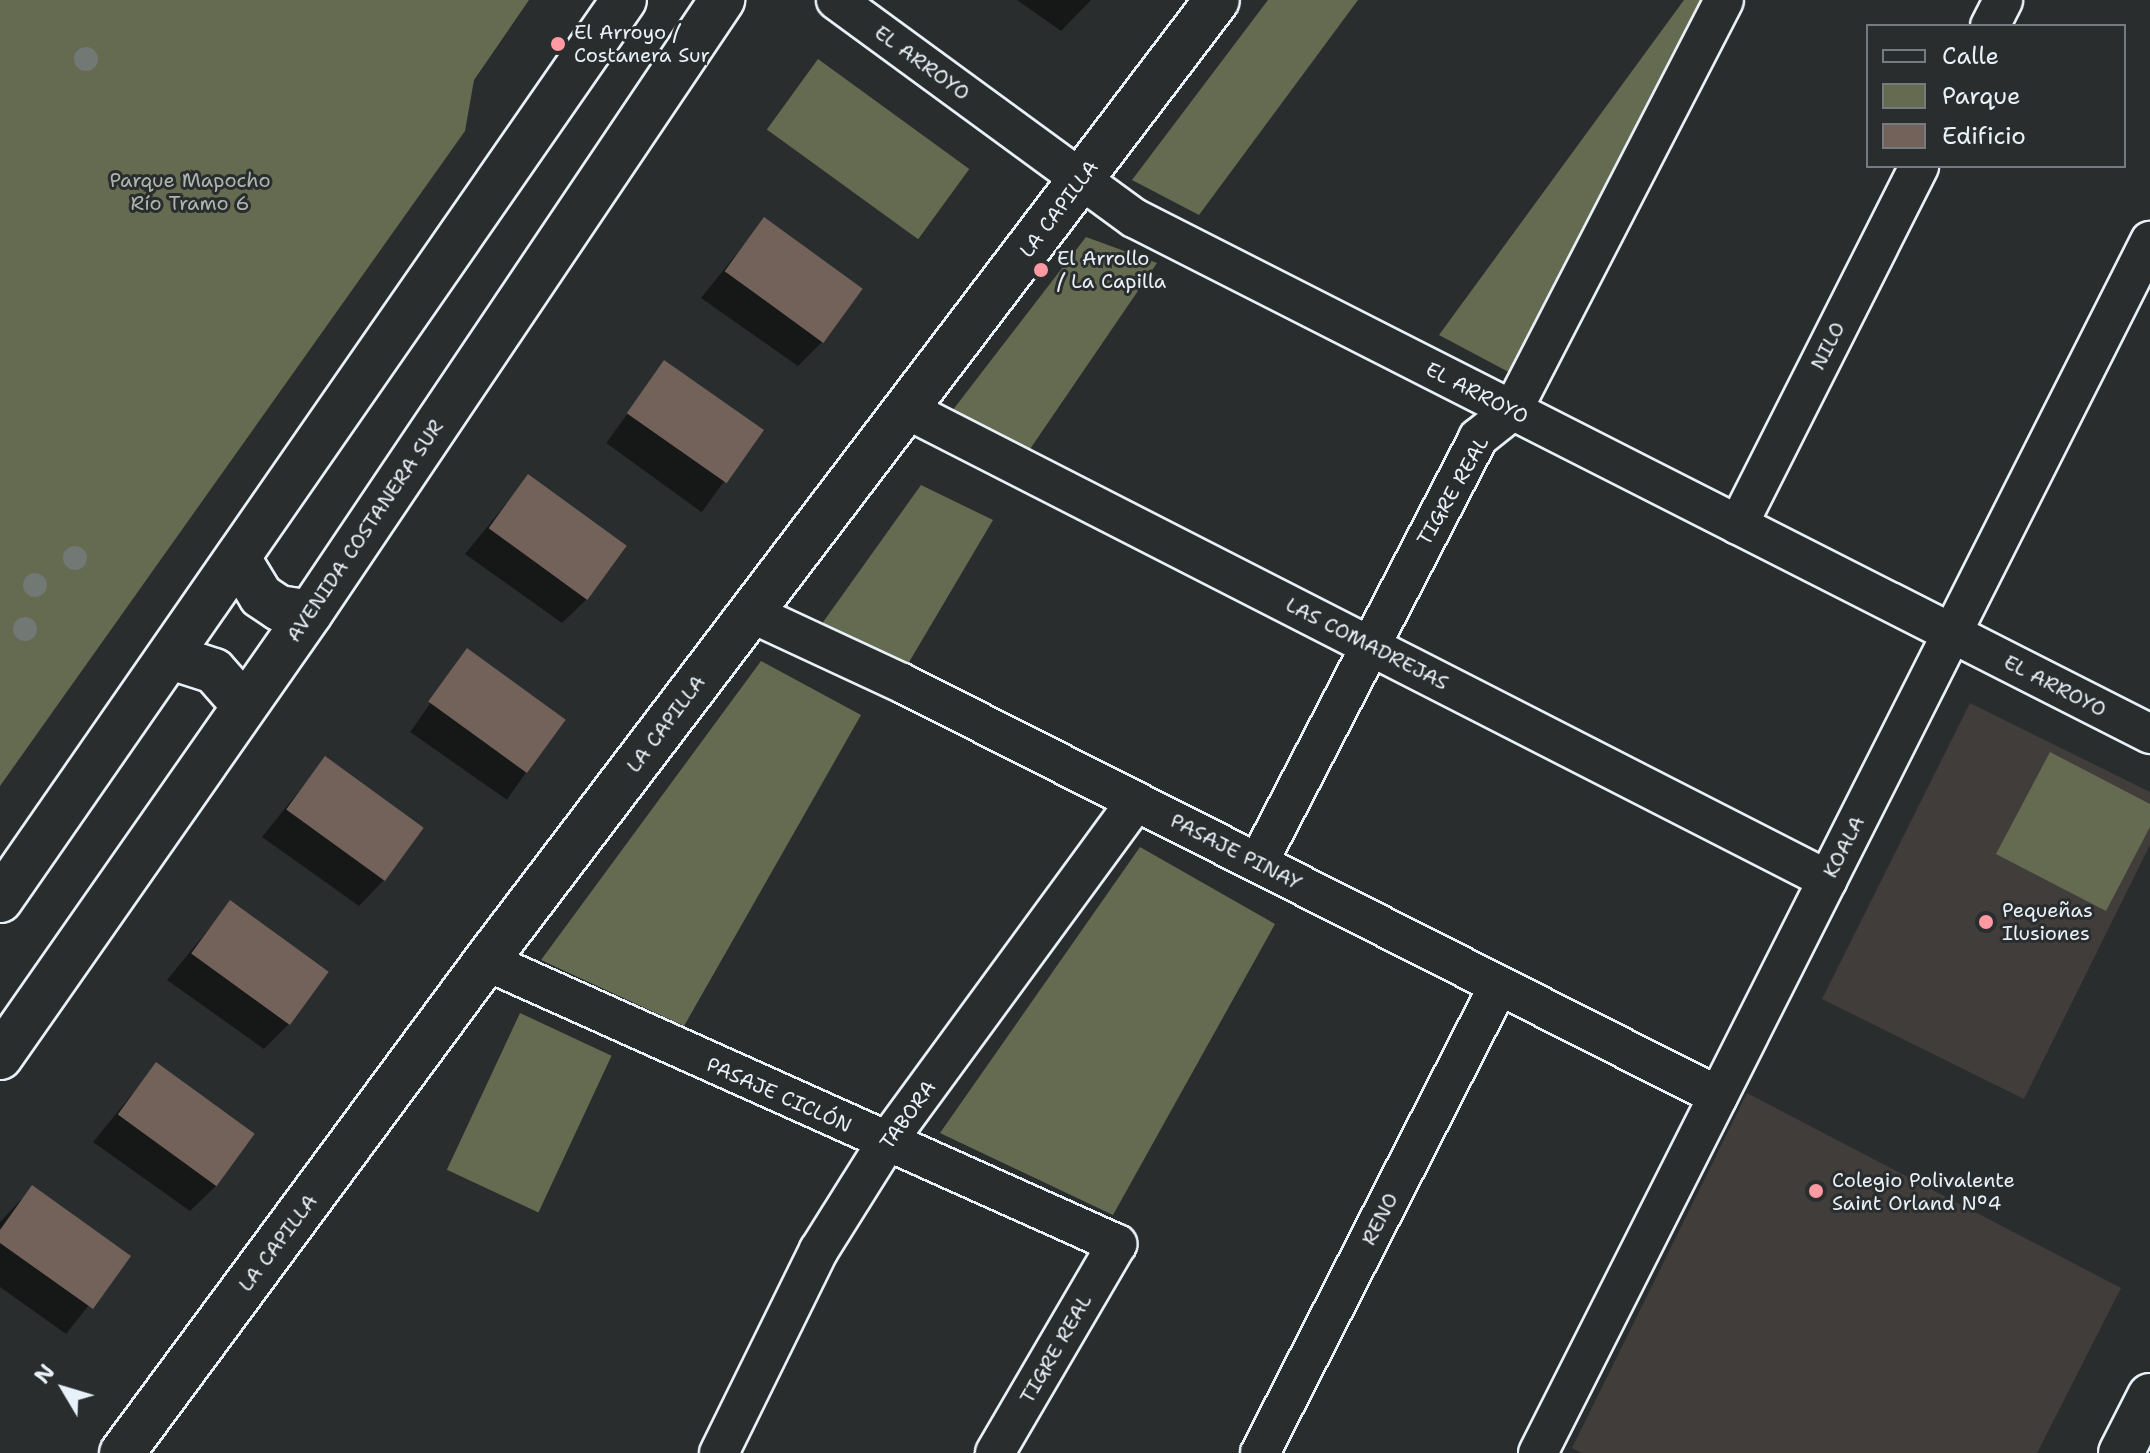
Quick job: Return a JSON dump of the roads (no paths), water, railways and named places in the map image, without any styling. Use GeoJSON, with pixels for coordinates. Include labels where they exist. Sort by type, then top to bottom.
{"type":"FeatureCollection","features":[{"type":"Feature","properties":{"kind":"street"},"geometry":{"type":"LineString","coordinates":[[0,900],[239,560],[624,0]]}},
{"type":"Feature","properties":{"kind":"street","name":"AVENIDA COSTANERA SUR"},"geometry":{"type":"LineString","coordinates":[[0,1057],[310,613],[722,0]]}},
{"type":"Feature","properties":{"kind":"street","name":"EL ARROYO"},"geometry":{"type":"LineString","coordinates":[[836,0],[1081,181],[1174,240],[2150,734]]}},
{"type":"Feature","properties":{"kind":"street","name":"LA CAPILLA"},"geometry":{"type":"LineString","coordinates":[[122,1453],[486,961],[1217,0]]}},
{"type":"Feature","properties":{"kind":"street","name":"TIGRE REAL"},"geometry":{"type":"LineString","coordinates":[[1258,863],[1478,438],[1512,411],[1724,0]]}},
{"type":"Feature","properties":{"kind":"street"},"geometry":{"type":"LineString","coordinates":[[1991,24],[2003,0]]}},
{"type":"Feature","properties":{"kind":"street","name":"NILO"},"geometry":{"type":"LineString","coordinates":[[1738,525],[1918,168]]}},
{"type":"Feature","properties":{"kind":"street","name":"KOALA"},"geometry":{"type":"LineString","coordinates":[[1538,1453],[2150,241]]}},
{"type":"Feature","properties":{"kind":"street","name":"LAS COMADREJAS"},"geometry":{"type":"LineString","coordinates":[[906,409],[1828,880]]}},
{"type":"Feature","properties":{"kind":"street"},"geometry":{"type":"LineString","coordinates":[[239,560],[261,596],[279,608],[310,613]]}},
{"type":"Feature","properties":{"kind":"street","name":"PASAJE PINAY"},"geometry":{"type":"LineString","coordinates":[[751,613],[1136,802],[1718,1096]]}},
{"type":"Feature","properties":{"kind":"street"},"geometry":{"type":"LineString","coordinates":[[171,657],[214,671],[244,705]]}},
{"type":"Feature","properties":{"kind":"street","name":"TABORA"},"geometry":{"type":"LineString","coordinates":[[719,1453],[819,1250],[886,1143],[1136,802]]}},
{"type":"Feature","properties":{"kind":"street","name":"PASAJE CICLÓN"},"geometry":{"type":"LineString","coordinates":[[486,961],[1117,1244]]}},
{"type":"Feature","properties":{"kind":"street","name":"RENO"},"geometry":{"type":"LineString","coordinates":[[1260,1453],[1499,985]]}},
{"type":"Feature","properties":{"kind":"street","name":"TIGRE REAL"},"geometry":{"type":"LineString","coordinates":[[995,1453],[1117,1244]]}},
{"type":"Feature","properties":{"kind":"street"},"geometry":{"type":"LineString","coordinates":[[2121,1453],[2150,1396]]}},
{"type":"Feature","properties":{"kind":"place","name":"El Arroyo / Costanera Sur"},"geometry":{"type":"Point","coordinates":[558,44]}},
{"type":"Feature","properties":{"kind":"place","name":"El Arrollo / La Capilla"},"geometry":{"type":"Point","coordinates":[1041,270]}},
{"type":"Feature","properties":{"kind":"place","name":"Pequeñas Ilusiones"},"geometry":{"type":"Point","coordinates":[1986,922]}},
{"type":"Feature","properties":{"kind":"place","name":"Colegio Polivalente Saint Orland Nº4"},"geometry":{"type":"Point","coordinates":[1816,1191]}},
{"type":"Feature","properties":{"kind":"park label","name":"Parque Mapocho Río Tramo 6"},"geometry":{"type":"Point","coordinates":[190,192]}}]}
